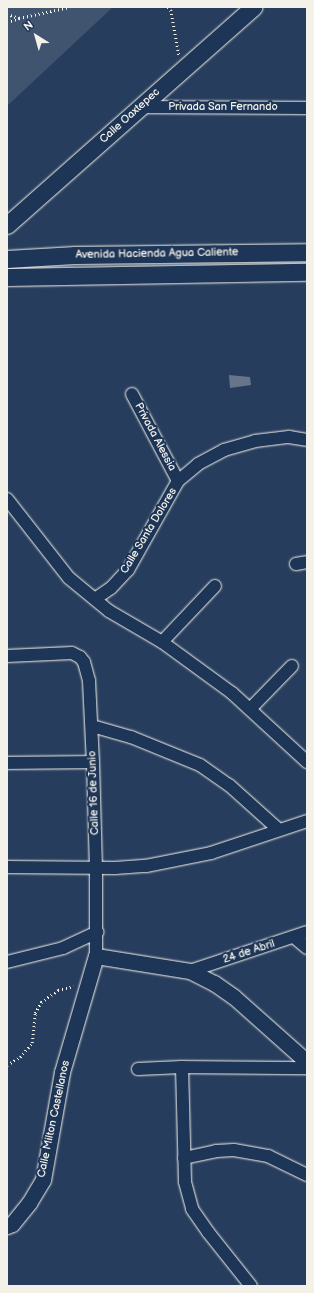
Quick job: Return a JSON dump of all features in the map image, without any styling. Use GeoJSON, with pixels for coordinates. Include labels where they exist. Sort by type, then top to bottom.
{"type":"FeatureCollection","features":[{"type":"Feature","properties":{"kind":"main road","name":"Calle Oaxtepec"},"geometry":{"type":"LineString","coordinates":[[7,225],[253,7]]}},
{"type":"Feature","properties":{"kind":"main road","name":"Avenida Hacienda Agua Caliente"},"geometry":{"type":"LineString","coordinates":[[7,259],[75,255],[307,252]]}},
{"type":"Feature","properties":{"kind":"main road","name":"Avenida Hacienda Agua Caliente"},"geometry":{"type":"LineString","coordinates":[[7,277],[307,272]]}},
{"type":"Feature","properties":{"kind":"street","name":"Privada San Fernando"},"geometry":{"type":"LineString","coordinates":[[139,107],[307,108]]}},
{"type":"Feature","properties":{"kind":"street","name":"Privada Alessia"},"geometry":{"type":"LineString","coordinates":[[132,394],[178,480]]}},
{"type":"Feature","properties":{"kind":"street","name":"Calle Santa Dolores"},"geometry":{"type":"LineString","coordinates":[[95,599],[111,588],[128,570],[178,480],[198,464],[224,450],[255,441],[288,438],[307,440]]}},
{"type":"Feature","properties":{"kind":"street"},"geometry":{"type":"LineString","coordinates":[[7,499],[69,578],[109,611],[162,642],[232,693],[307,762]]}},
{"type":"Feature","properties":{"kind":"street"},"geometry":{"type":"LineString","coordinates":[[162,642],[215,586]]}},
{"type":"Feature","properties":{"kind":"street","name":"Calle 16 de Junio"},"geometry":{"type":"LineString","coordinates":[[7,656],[72,652],[80,657],[84,662],[89,681],[92,726],[97,932]]}},
{"type":"Feature","properties":{"kind":"street"},"geometry":{"type":"LineString","coordinates":[[250,709],[292,666]]}},
{"type":"Feature","properties":{"kind":"street"},"geometry":{"type":"LineString","coordinates":[[92,726],[131,737],[200,765],[229,785],[279,830]]}},
{"type":"Feature","properties":{"kind":"street"},"geometry":{"type":"LineString","coordinates":[[7,763],[93,762]]}},
{"type":"Feature","properties":{"kind":"street"},"geometry":{"type":"LineString","coordinates":[[7,867],[96,868],[146,866],[211,853],[307,821]]}},
{"type":"Feature","properties":{"kind":"street"},"geometry":{"type":"LineString","coordinates":[[7,962],[63,948],[97,932]]}},
{"type":"Feature","properties":{"kind":"street","name":"Calle Milton Castellanos"},"geometry":{"type":"LineString","coordinates":[[7,1226],[12,1224],[29,1203],[43,1180],[62,1072],[96,956],[97,932]]}},
{"type":"Feature","properties":{"kind":"street","name":"24 de Abril"},"geometry":{"type":"LineString","coordinates":[[190,971],[307,932]]}},
{"type":"Feature","properties":{"kind":"street"},"geometry":{"type":"LineString","coordinates":[[294,937],[307,948]]}},
{"type":"Feature","properties":{"kind":"street"},"geometry":{"type":"LineString","coordinates":[[96,956],[190,971],[214,983],[234,997],[307,1062]]}},
{"type":"Feature","properties":{"kind":"street"},"geometry":{"type":"LineString","coordinates":[[182,1067],[185,1182],[192,1208],[208,1232],[251,1286]]}},
{"type":"Feature","properties":{"kind":"street"},"geometry":{"type":"LineString","coordinates":[[138,1069],[182,1067],[307,1068]]}},
{"type":"Feature","properties":{"kind":"street"},"geometry":{"type":"LineString","coordinates":[[184,1158],[216,1150],[234,1150],[268,1156],[307,1175]]}},
{"type":"Feature","properties":{"kind":"path"},"geometry":{"type":"LineString","coordinates":[[7,22],[70,7]]}},
{"type":"Feature","properties":{"kind":"path"},"geometry":{"type":"LineString","coordinates":[[168,7],[172,10],[177,50],[184,68]]}},
{"type":"Feature","properties":{"kind":"path"},"geometry":{"type":"LineString","coordinates":[[7,14],[19,18]]}},
{"type":"Feature","properties":{"kind":"path"},"geometry":{"type":"LineString","coordinates":[[7,1065],[20,1057],[32,1043],[35,1013],[42,1002],[58,990],[72,986],[87,986]]}},
{"type":"Feature","properties":{"kind":"shaded area"},"geometry":{"type":"Polygon","coordinates":[[[7,7],[113,7],[7,106],[7,7]]]}},
{"type":"Feature","properties":{"kind":"shaded area"},"geometry":{"type":"Polygon","coordinates":[[[229,375],[250,377],[251,385],[230,388],[229,375]]]}}]}
